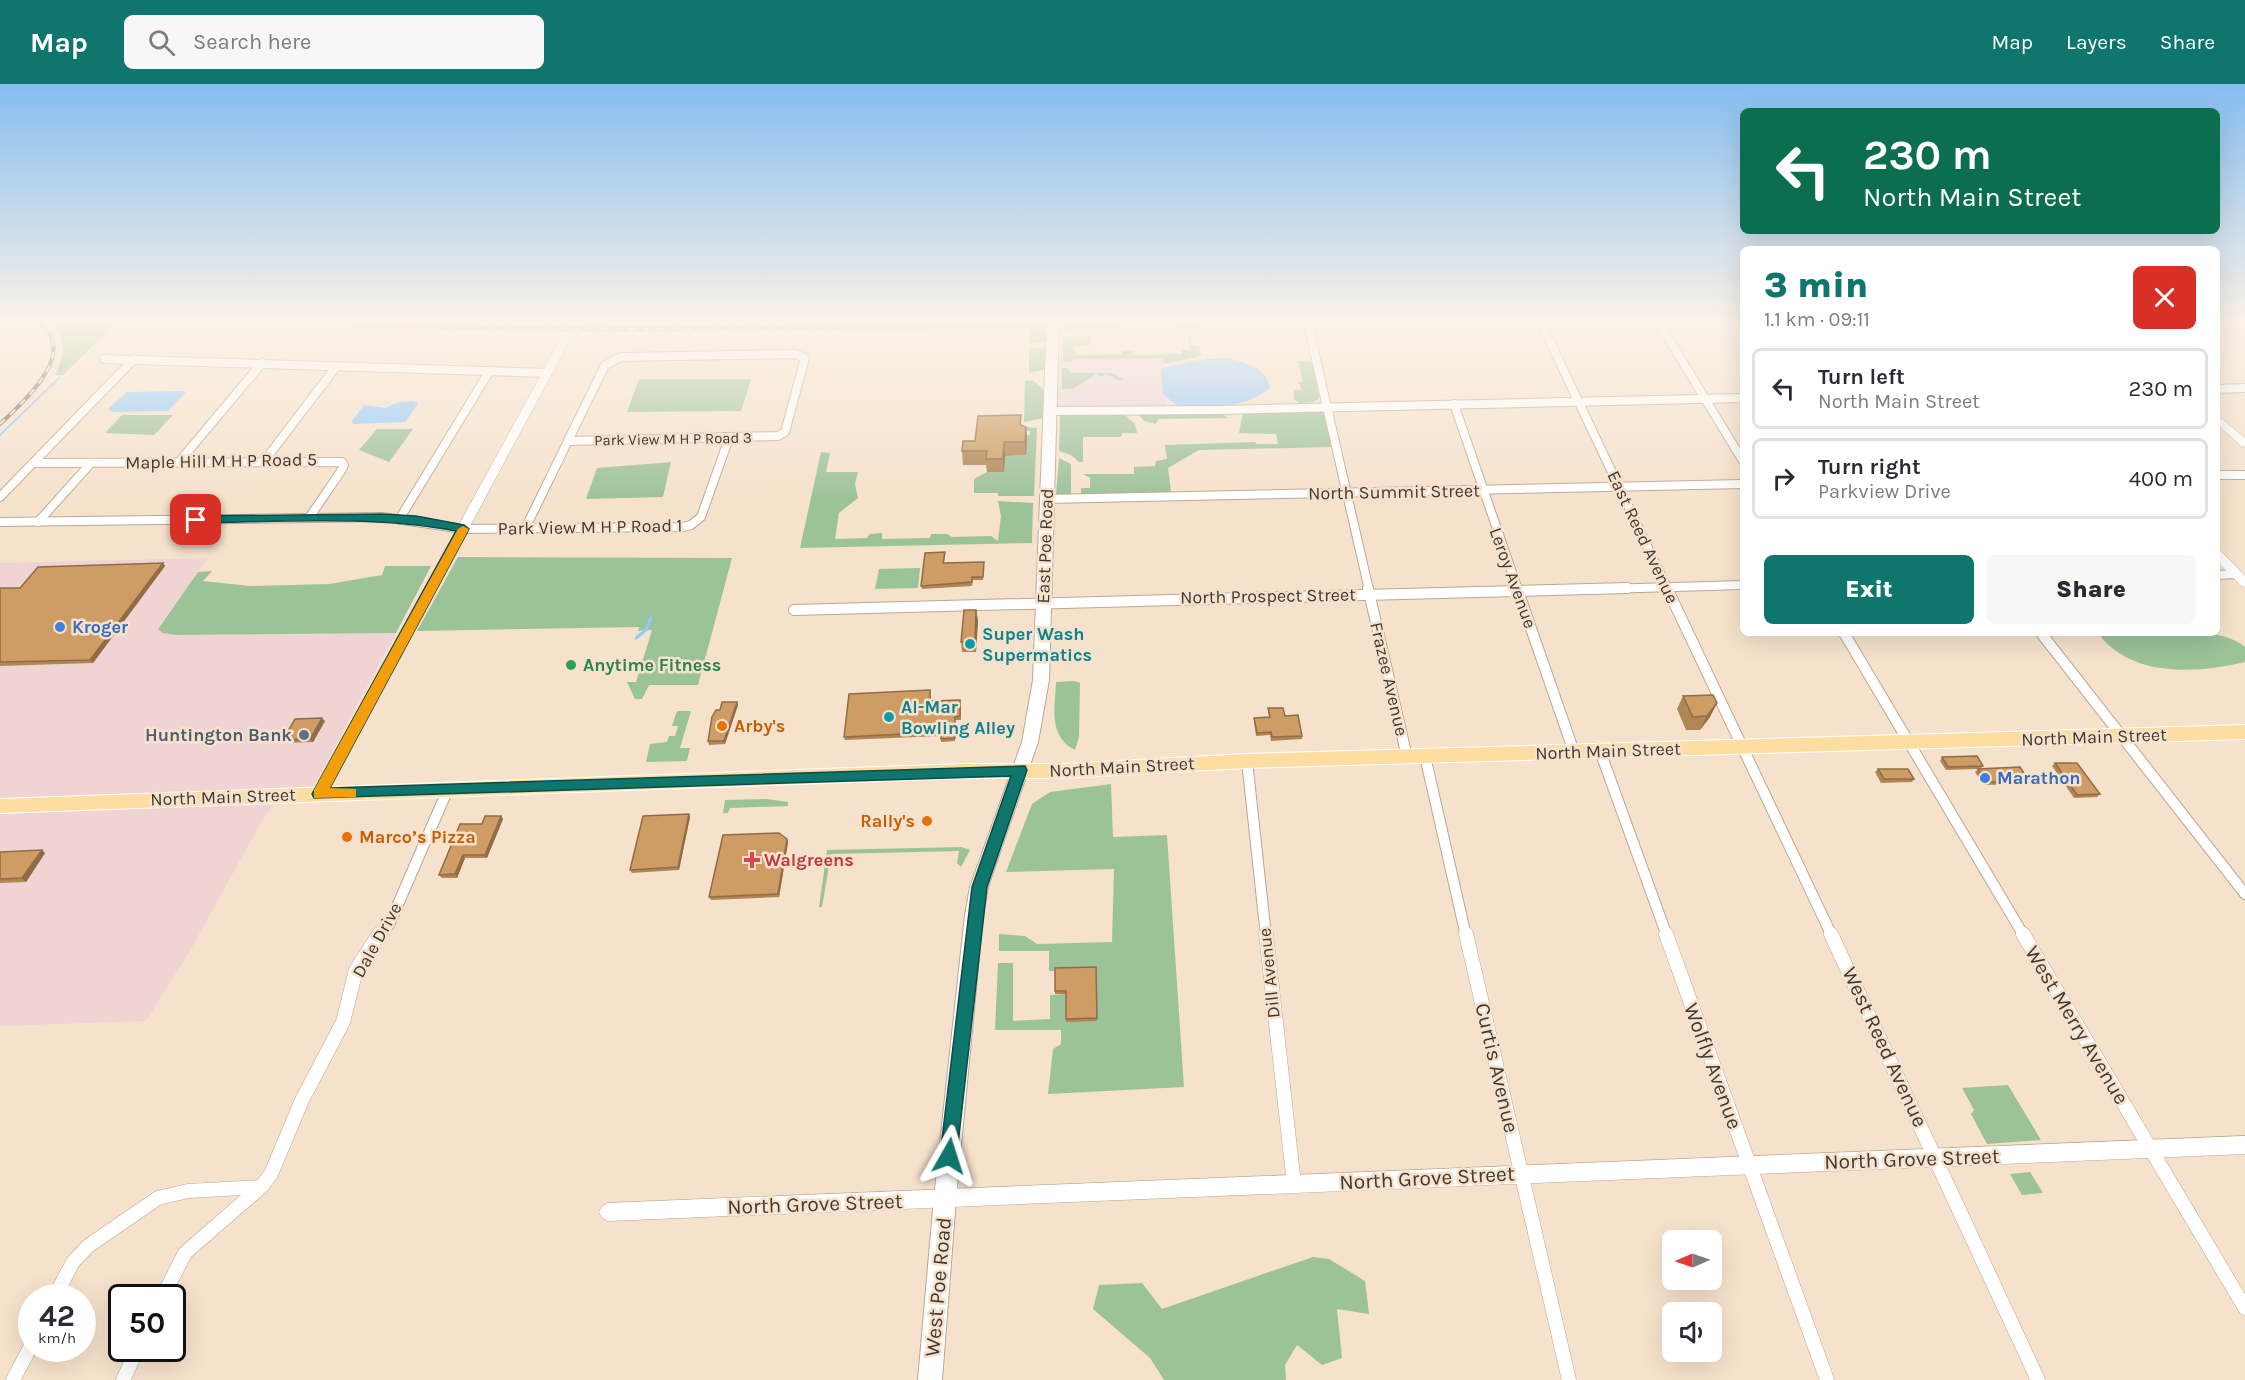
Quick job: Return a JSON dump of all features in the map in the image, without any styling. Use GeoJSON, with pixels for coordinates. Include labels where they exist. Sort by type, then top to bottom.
{"type":"FeatureCollection","features":[{"type":"Feature","properties":{"kind":"main road","name":"East Poe Road"},"geometry":{"type":"LineString","coordinates":[[1020,770],[1030,742],[1041,680],[1051,380]]}},
{"type":"Feature","properties":{"kind":"main road","name":"North Main Street"},"geometry":{"type":"LineString","coordinates":[[0,806],[1020,770],[1062,771],[1247,761],[2245,732]]}},
{"type":"Feature","properties":{"kind":"main road","name":"West Poe Road"},"geometry":{"type":"LineString","coordinates":[[930,1380],[945,1198],[974,915],[979,887],[1020,770]]}},
{"type":"Feature","properties":{"kind":"street"},"geometry":{"type":"LineString","coordinates":[[0,497],[113,380]]}},
{"type":"Feature","properties":{"kind":"street"},"geometry":{"type":"LineString","coordinates":[[179,462],[247,380]]}},
{"type":"Feature","properties":{"kind":"street"},"geometry":{"type":"LineString","coordinates":[[265,460],[326,380]]}},
{"type":"Feature","properties":{"kind":"street"},"geometry":{"type":"LineString","coordinates":[[400,518],[484,380]]}},
{"type":"Feature","properties":{"kind":"street"},"geometry":{"type":"LineString","coordinates":[[320,794],[543,380]]}},
{"type":"Feature","properties":{"kind":"street","name":"Park View M H P Road 3"},"geometry":{"type":"LineString","coordinates":[[597,380],[568,441],[778,436],[785,432],[800,380]]}},
{"type":"Feature","properties":{"kind":"street","name":"Frazee Avenue"},"geometry":{"type":"LineString","coordinates":[[1322,380],[1370,594],[1416,756]]}},
{"type":"Feature","properties":{"kind":"street","name":"East Reed Avenue"},"geometry":{"type":"LineString","coordinates":[[1569,380],[1665,587],[1744,748]]}},
{"type":"Feature","properties":{"kind":"street"},"geometry":{"type":"LineString","coordinates":[[1694,380],[1740,456]]}},
{"type":"Feature","properties":{"kind":"street"},"geometry":{"type":"LineString","coordinates":[[2220,389],[2245,388]]}},
{"type":"Feature","properties":{"kind":"street"},"geometry":{"type":"LineString","coordinates":[[1050,411],[1221,410],[1740,398]]}},
{"type":"Feature","properties":{"kind":"street","name":"Leroy Avenue"},"geometry":{"type":"LineString","coordinates":[[1454,404],[1574,752]]}},
{"type":"Feature","properties":{"kind":"street"},"geometry":{"type":"LineString","coordinates":[[2220,421],[2245,444]]}},
{"type":"Feature","properties":{"kind":"street","name":"Park View M H P Road 1"},"geometry":{"type":"LineString","coordinates":[[0,522],[400,518],[464,529],[691,525],[701,517],[729,438]]}},
{"type":"Feature","properties":{"kind":"street"},"geometry":{"type":"LineString","coordinates":[[525,528],[568,441]]}},
{"type":"Feature","properties":{"kind":"street","name":"Maple Hill M H P Road 5"},"geometry":{"type":"LineString","coordinates":[[33,463],[265,460],[342,462],[344,465],[341,471],[309,518]]}},
{"type":"Feature","properties":{"kind":"street"},"geometry":{"type":"LineString","coordinates":[[38,522],[91,463]]}},
{"type":"Feature","properties":{"kind":"street"},"geometry":{"type":"LineString","coordinates":[[2220,475],[2245,475]]}},
{"type":"Feature","properties":{"kind":"street","name":"North Summit Street"},"geometry":{"type":"LineString","coordinates":[[1046,499],[1740,484]]}},
{"type":"Feature","properties":{"kind":"street"},"geometry":{"type":"LineString","coordinates":[[2220,557],[2242,577]]}},
{"type":"Feature","properties":{"kind":"street"},"geometry":{"type":"LineString","coordinates":[[2220,575],[2242,577]]}},
{"type":"Feature","properties":{"kind":"street","name":"North Prospect Street"},"geometry":{"type":"LineString","coordinates":[[794,610],[1740,585]]}},
{"type":"Feature","properties":{"kind":"street","name":"West Merry Avenue"},"geometry":{"type":"LineString","coordinates":[[1846,636],[2245,1308]]}},
{"type":"Feature","properties":{"kind":"street"},"geometry":{"type":"LineString","coordinates":[[2043,636],[2245,894]]}},
{"type":"Feature","properties":{"kind":"street","name":"West Reed Avenue"},"geometry":{"type":"LineString","coordinates":[[1744,748],[1937,1158],[2038,1380]]}},
{"type":"Feature","properties":{"kind":"street","name":"Wolfly Avenue"},"geometry":{"type":"LineString","coordinates":[[1600,751],[1827,1380]]}},
{"type":"Feature","properties":{"kind":"street","name":"Curtis Avenue"},"geometry":{"type":"LineString","coordinates":[[1416,756],[1521,1174],[1569,1380]]}},
{"type":"Feature","properties":{"kind":"street","name":"Dill Avenue"},"geometry":{"type":"LineString","coordinates":[[1247,761],[1294,1184]]}},
{"type":"Feature","properties":{"kind":"street","name":"Dale Drive"},"geometry":{"type":"LineString","coordinates":[[169,1284],[185,1253],[261,1187],[271,1174],[302,1100],[343,1022],[356,970],[374,939],[389,925],[448,789]]}},
{"type":"Feature","properties":{"kind":"street","name":"North Grove Street"},"geometry":{"type":"LineString","coordinates":[[608,1212],[2245,1145]]}},
{"type":"Feature","properties":{"kind":"street"},"geometry":{"type":"LineString","coordinates":[[61,1284],[73,1262],[88,1246],[158,1198],[188,1191],[261,1187]]}},
{"type":"Feature","properties":{"kind":"street"},"geometry":{"type":"LineString","coordinates":[[13,1380],[22,1362]]}},
{"type":"Feature","properties":{"kind":"street"},"geometry":{"type":"LineString","coordinates":[[123,1380],[131,1362]]}},
{"type":"Feature","properties":{"kind":"shaded area"},"geometry":{"type":"Polygon","coordinates":[[[1056,380],[1165,380],[1167,408],[1055,408],[1056,380]]]}},
{"type":"Feature","properties":{"kind":"shaded area"},"geometry":{"type":"Polygon","coordinates":[[[208,558],[158,628],[163,633],[177,635],[396,633],[313,787],[284,788],[262,821],[191,949],[146,1021],[0,1026],[0,563],[208,558]]]}},
{"type":"Feature","properties":{"kind":"green space"},"geometry":{"type":"Polygon","coordinates":[[[638,380],[751,380],[741,411],[627,412],[638,380]]]}},
{"type":"Feature","properties":{"kind":"green space"},"geometry":{"type":"Polygon","coordinates":[[[1034,380],[1044,390],[1044,418],[1024,422],[1025,381],[1034,380]]]}},
{"type":"Feature","properties":{"kind":"green space"},"geometry":{"type":"Polygon","coordinates":[[[1062,380],[1086,380],[1073,389],[1062,389],[1062,380]]]}},
{"type":"Feature","properties":{"kind":"green space"},"geometry":{"type":"Polygon","coordinates":[[[1316,380],[1319,398],[1314,402],[1299,403],[1294,399],[1294,390],[1301,390],[1299,382],[1316,380]]]}},
{"type":"Feature","properties":{"kind":"green space"},"geometry":{"type":"Polygon","coordinates":[[[1314,409],[1325,413],[1331,447],[1199,450],[1168,468],[1171,492],[1081,495],[1081,488],[1090,488],[1090,478],[1083,474],[1134,474],[1134,467],[1155,466],[1156,461],[1167,459],[1165,445],[1255,442],[1256,444],[1278,444],[1276,434],[1239,433],[1243,412],[1314,409]]]}},
{"type":"Feature","properties":{"kind":"green space"},"geometry":{"type":"Polygon","coordinates":[[[1219,413],[1229,418],[1158,419],[1156,424],[1144,421],[1138,414],[1219,413]]]}},
{"type":"Feature","properties":{"kind":"green space"},"geometry":{"type":"Polygon","coordinates":[[[1065,414],[1124,414],[1135,424],[1137,433],[1122,433],[1121,437],[1083,437],[1083,462],[1079,462],[1071,455],[1059,451],[1060,416],[1065,414]]]}},
{"type":"Feature","properties":{"kind":"green space"},"geometry":{"type":"Polygon","coordinates":[[[122,415],[173,415],[154,435],[105,433],[122,415]]]}},
{"type":"Feature","properties":{"kind":"green space"},"geometry":{"type":"Polygon","coordinates":[[[1024,427],[1037,428],[1034,496],[974,493],[974,479],[987,472],[1004,472],[1005,456],[1026,455],[1025,435],[1030,435],[1030,431],[1024,431],[1024,427]]]}},
{"type":"Feature","properties":{"kind":"green space"},"geometry":{"type":"Polygon","coordinates":[[[377,429],[413,429],[389,462],[359,450],[377,429]]]}},
{"type":"Feature","properties":{"kind":"green space"},"geometry":{"type":"Polygon","coordinates":[[[821,452],[830,453],[826,472],[858,472],[855,484],[858,498],[839,513],[835,539],[867,538],[870,534],[882,533],[882,539],[930,538],[931,534],[947,534],[952,537],[991,536],[998,541],[1001,516],[998,501],[1033,503],[1032,543],[800,548],[821,452]]]}},
{"type":"Feature","properties":{"kind":"green space"},"geometry":{"type":"Polygon","coordinates":[[[1059,458],[1071,464],[1071,495],[1056,494],[1059,458]]]}},
{"type":"Feature","properties":{"kind":"green space"},"geometry":{"type":"Polygon","coordinates":[[[671,462],[663,497],[586,499],[597,468],[671,462]]]}},
{"type":"Feature","properties":{"kind":"green space"},"geometry":{"type":"Polygon","coordinates":[[[458,557],[732,558],[698,685],[649,685],[642,699],[635,699],[627,682],[636,682],[652,630],[638,631],[639,627],[417,631],[458,557]]]}},
{"type":"Feature","properties":{"kind":"green space"},"geometry":{"type":"Polygon","coordinates":[[[385,566],[431,566],[396,633],[177,635],[163,633],[158,629],[198,572],[212,571],[203,581],[250,586],[329,584],[382,575],[385,566]]]}},
{"type":"Feature","properties":{"kind":"green space"},"geometry":{"type":"Polygon","coordinates":[[[920,568],[918,588],[875,589],[879,569],[920,568]]]}},
{"type":"Feature","properties":{"kind":"green space"},"geometry":{"type":"Polygon","coordinates":[[[2220,636],[2245,647],[2245,662],[2188,670],[2149,666],[2131,660],[2101,637],[2220,636]]]}},
{"type":"Feature","properties":{"kind":"green space"},"geometry":{"type":"Polygon","coordinates":[[[1056,682],[1080,683],[1079,737],[1075,750],[1060,737],[1054,711],[1056,682]]]}},
{"type":"Feature","properties":{"kind":"green space"},"geometry":{"type":"Polygon","coordinates":[[[677,711],[691,711],[680,748],[690,748],[687,761],[646,762],[650,744],[667,742],[669,736],[675,736],[678,726],[672,726],[677,711]]]}},
{"type":"Feature","properties":{"kind":"green space"},"geometry":{"type":"Polygon","coordinates":[[[1111,784],[1113,837],[1167,835],[1184,1087],[1048,1094],[1053,1049],[1061,1044],[1061,1030],[995,1030],[998,963],[1013,963],[1013,1021],[1050,1019],[1050,995],[1066,994],[1097,1021],[1055,971],[1049,971],[1049,951],[999,951],[999,934],[1025,936],[1037,944],[1112,942],[1114,869],[1006,872],[1032,804],[1050,792],[1111,784]]]}},
{"type":"Feature","properties":{"kind":"green space"},"geometry":{"type":"Polygon","coordinates":[[[766,799],[788,802],[788,806],[730,808],[728,813],[723,813],[725,800],[766,799]]]}},
{"type":"Feature","properties":{"kind":"green space"},"geometry":{"type":"Polygon","coordinates":[[[962,847],[970,850],[961,867],[957,863],[959,851],[831,854],[822,907],[819,907],[827,850],[962,847]]]}},
{"type":"Feature","properties":{"kind":"green space"},"geometry":{"type":"Polygon","coordinates":[[[2008,1085],[2041,1140],[1987,1144],[1971,1114],[1974,1110],[1962,1088],[2008,1085]]]}},
{"type":"Feature","properties":{"kind":"green space"},"geometry":{"type":"Polygon","coordinates":[[[2030,1172],[2043,1193],[2022,1195],[2010,1174],[2030,1172]]]}},
{"type":"Feature","properties":{"kind":"green space"},"geometry":{"type":"Polygon","coordinates":[[[1313,1257],[1329,1259],[1365,1281],[1369,1314],[1337,1309],[1342,1358],[1322,1365],[1297,1345],[1285,1365],[1286,1380],[1164,1380],[1150,1358],[1093,1309],[1099,1285],[1142,1283],[1162,1309],[1313,1257]]]}},
{"type":"Feature","properties":{"kind":"water"},"geometry":{"type":"Polygon","coordinates":[[[1162,380],[1268,380],[1270,387],[1253,399],[1217,407],[1179,405],[1163,394],[1162,380]]]}},
{"type":"Feature","properties":{"kind":"water"},"geometry":{"type":"Polygon","coordinates":[[[127,392],[186,392],[168,411],[112,412],[108,409],[127,392]]]}},
{"type":"Feature","properties":{"kind":"water"},"geometry":{"type":"Polygon","coordinates":[[[399,402],[419,403],[405,422],[353,424],[352,421],[364,405],[385,408],[399,402]]]}},
{"type":"Feature","properties":{"kind":"building"},"geometry":{"type":"Polygon","coordinates":[[[1021,415],[1020,425],[1026,427],[1025,442],[1004,442],[1003,459],[986,459],[987,451],[962,451],[963,441],[975,441],[978,416],[1021,415]]]}},
{"type":"Feature","properties":{"kind":"building"},"geometry":{"type":"Polygon","coordinates":[[[945,552],[943,563],[984,562],[983,577],[972,577],[972,582],[921,586],[925,553],[945,552]]]}},
{"type":"Feature","properties":{"kind":"building","name":"Kroger"},"geometry":{"type":"Polygon","coordinates":[[[163,563],[90,660],[0,662],[0,588],[20,588],[38,567],[163,563]]]}},
{"type":"Feature","properties":{"kind":"building"},"geometry":{"type":"Polygon","coordinates":[[[964,610],[976,610],[975,642],[961,642],[964,610]]]}},
{"type":"Feature","properties":{"kind":"building","name":"Al-Mar Bowling Alley"},"geometry":{"type":"Polygon","coordinates":[[[930,690],[930,701],[960,700],[960,716],[955,717],[955,738],[941,739],[941,732],[844,737],[849,694],[930,690]]]}},
{"type":"Feature","properties":{"kind":"building"},"geometry":{"type":"Polygon","coordinates":[[[1713,695],[1717,703],[1707,716],[1693,717],[1683,696],[1713,695]]]}},
{"type":"Feature","properties":{"kind":"building","name":"Arby's"},"geometry":{"type":"Polygon","coordinates":[[[722,702],[737,702],[724,741],[708,741],[712,717],[716,710],[720,710],[722,702]]]}},
{"type":"Feature","properties":{"kind":"building"},"geometry":{"type":"Polygon","coordinates":[[[1268,708],[1283,708],[1285,716],[1298,715],[1302,736],[1272,737],[1271,732],[1257,733],[1254,718],[1270,717],[1268,708]]]}},
{"type":"Feature","properties":{"kind":"building","name":"Huntington Bank"},"geometry":{"type":"Polygon","coordinates":[[[322,718],[310,739],[283,740],[295,719],[322,718]]]}},
{"type":"Feature","properties":{"kind":"building"},"geometry":{"type":"Polygon","coordinates":[[[1977,756],[1983,766],[1948,767],[1942,757],[1977,756]]]}},
{"type":"Feature","properties":{"kind":"building"},"geometry":{"type":"Polygon","coordinates":[[[2055,763],[2077,763],[2100,794],[2077,795],[2055,763]]]}},
{"type":"Feature","properties":{"kind":"building"},"geometry":{"type":"Polygon","coordinates":[[[2020,767],[2029,781],[1987,782],[1978,769],[2020,767]]]}},
{"type":"Feature","properties":{"kind":"building"},"geometry":{"type":"Polygon","coordinates":[[[1878,769],[1908,769],[1914,779],[1884,779],[1878,769]]]}},
{"type":"Feature","properties":{"kind":"building"},"geometry":{"type":"Polygon","coordinates":[[[689,814],[678,867],[630,870],[643,816],[689,814]]]}},
{"type":"Feature","properties":{"kind":"building"},"geometry":{"type":"Polygon","coordinates":[[[485,816],[501,816],[485,855],[463,855],[455,874],[439,875],[460,824],[482,824],[485,816]]]}},
{"type":"Feature","properties":{"kind":"building","name":"Walgreens"},"geometry":{"type":"Polygon","coordinates":[[[779,833],[787,839],[778,894],[709,897],[723,835],[779,833]]]}},
{"type":"Feature","properties":{"kind":"building"},"geometry":{"type":"Polygon","coordinates":[[[42,850],[22,878],[0,879],[0,852],[42,850]]]}},
{"type":"Feature","properties":{"kind":"building"},"geometry":{"type":"Polygon","coordinates":[[[1096,967],[1097,1018],[1066,1019],[1066,991],[1055,991],[1055,968],[1096,967]]]}},
{"type":"Feature","properties":{"kind":"waterway"},"geometry":{"type":"LineString","coordinates":[[0,435],[56,380]]}},
{"type":"Feature","properties":{"kind":"waterway"},"geometry":{"type":"LineString","coordinates":[[636,638],[646,630],[651,618]]}},
{"type":"Feature","properties":{"kind":"railway"},"geometry":{"type":"LineString","coordinates":[[0,424],[41,380]]}},
{"type":"Feature","properties":{"kind":"slow traffic"},"geometry":{"type":"LineString","coordinates":[[351,793],[320,794],[463,529]]}},
{"type":"Feature","properties":{"kind":"place","name":"Kroger"},"geometry":{"type":"Point","coordinates":[60,627]}},
{"type":"Feature","properties":{"kind":"place","name":"Super Wash Supermatics"},"geometry":{"type":"Point","coordinates":[970,644]}},
{"type":"Feature","properties":{"kind":"place","name":"Anytime Fitness"},"geometry":{"type":"Point","coordinates":[571,665]}},
{"type":"Feature","properties":{"kind":"place","name":"Al-Mar Bowling Alley"},"geometry":{"type":"Point","coordinates":[889,717]}},
{"type":"Feature","properties":{"kind":"place","name":"Arby's"},"geometry":{"type":"Point","coordinates":[722,726]}},
{"type":"Feature","properties":{"kind":"place","name":"Huntington Bank"},"geometry":{"type":"Point","coordinates":[304,735]}},
{"type":"Feature","properties":{"kind":"place","name":"Marathon"},"geometry":{"type":"Point","coordinates":[1985,778]}},
{"type":"Feature","properties":{"kind":"place","name":"Rally's"},"geometry":{"type":"Point","coordinates":[927,821]}},
{"type":"Feature","properties":{"kind":"place","name":"Marco’s Pizza"},"geometry":{"type":"Point","coordinates":[347,837]}},
{"type":"Feature","properties":{"kind":"place","name":"Walgreens"},"geometry":{"type":"Point","coordinates":[752,860]}},
{"type":"Feature","properties":{"kind":"route"},"geometry":{"type":"LineString","coordinates":[[196,520],[400,518],[464,529],[320,794],[1020,770],[979,887],[973,921],[949,1156]]}}]}
